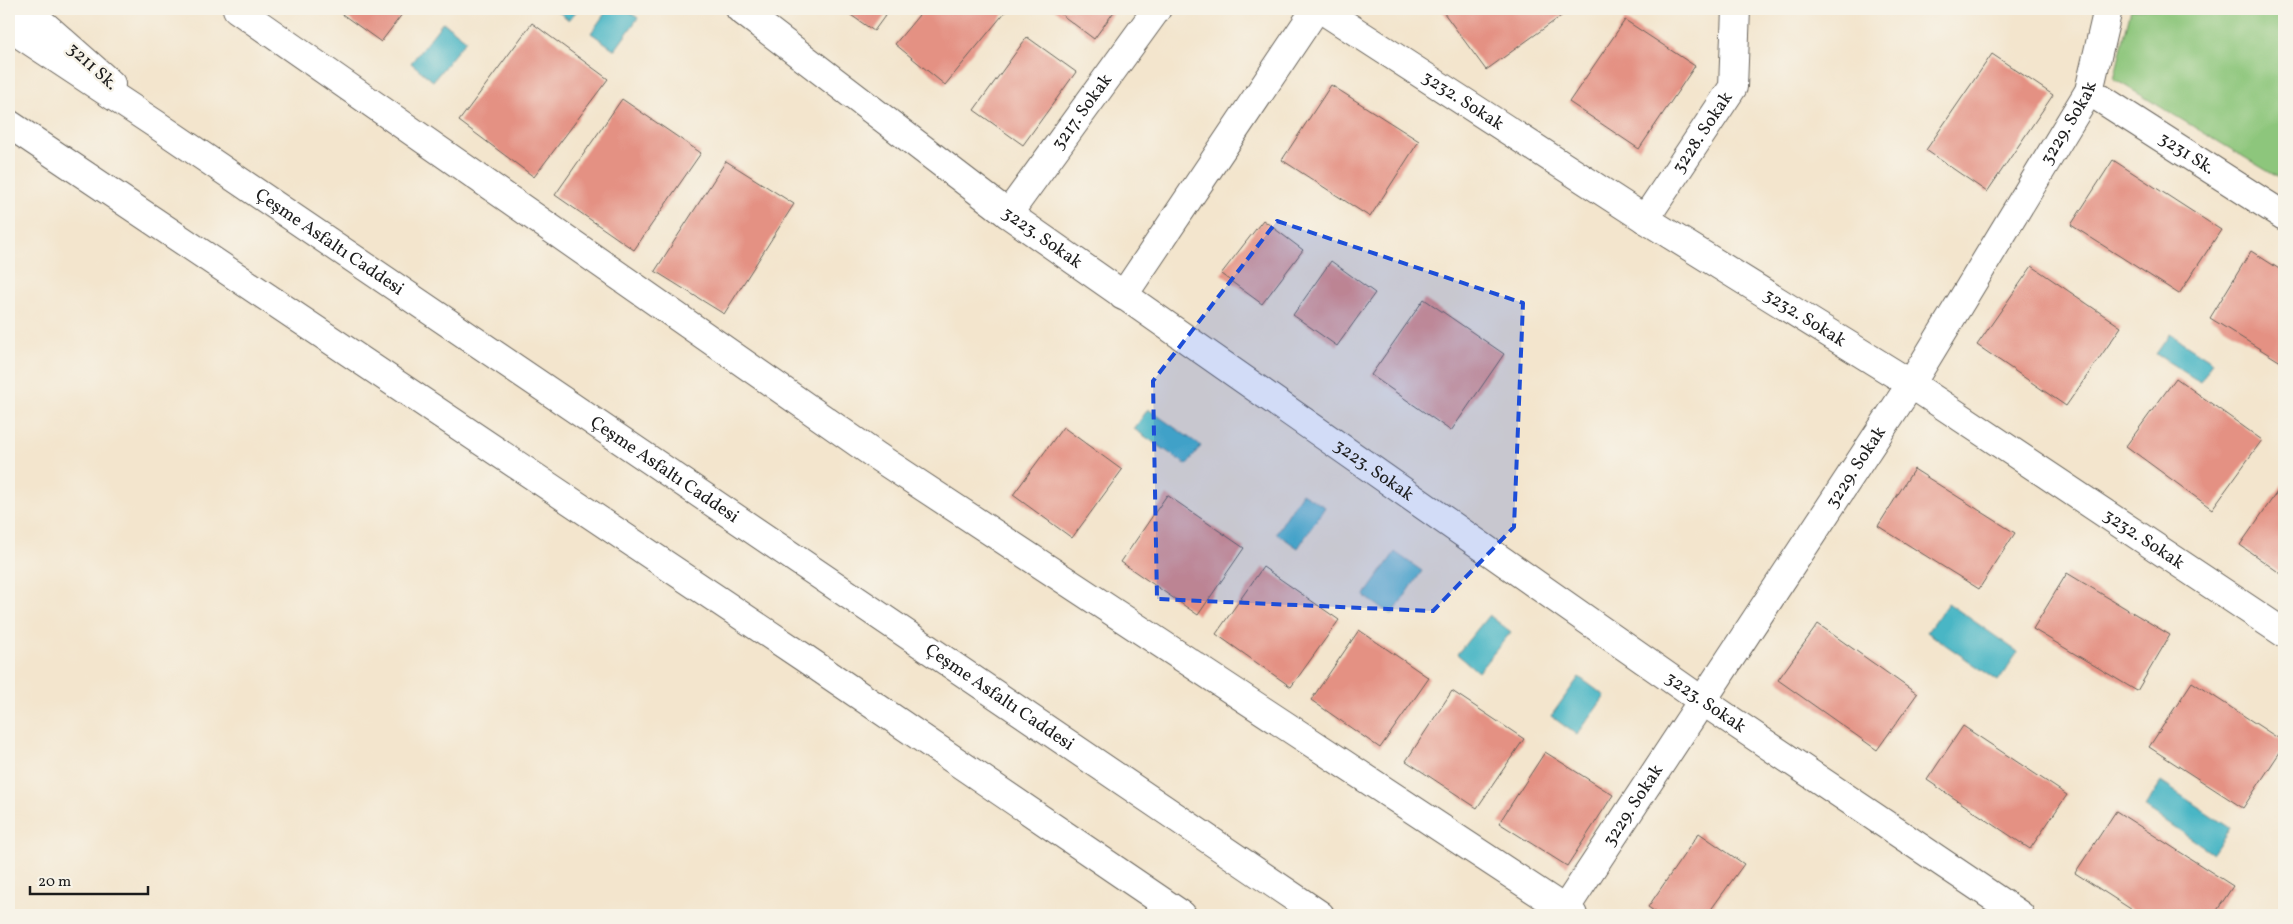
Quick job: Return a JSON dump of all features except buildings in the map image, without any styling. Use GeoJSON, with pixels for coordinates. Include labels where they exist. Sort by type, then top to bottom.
{"type":"FeatureCollection","features":[{"type":"Feature","properties":{"kind":"main road","name":"3211 Sk."},"geometry":{"type":"LineString","coordinates":[[26,9],[157,125]]}},
{"type":"Feature","properties":{"kind":"main road"},"geometry":{"type":"LineString","coordinates":[[237,9],[878,457],[1569,912]]}},
{"type":"Feature","properties":{"kind":"main road","name":"3223. Sokak"},"geometry":{"type":"LineString","coordinates":[[740,9],[1008,214],[1123,296],[1701,700],[2020,915]]}},
{"type":"Feature","properties":{"kind":"main road","name":"3217. Sokak"},"geometry":{"type":"LineString","coordinates":[[1008,214],[1157,9]]}},
{"type":"Feature","properties":{"kind":"main road"},"geometry":{"type":"LineString","coordinates":[[1123,296],[1316,9]]}},
{"type":"Feature","properties":{"kind":"main road","name":"3232. Sokak"},"geometry":{"type":"LineString","coordinates":[[1321,9],[1645,219],[1911,384],[2284,633]]}},
{"type":"Feature","properties":{"kind":"main road","name":"3228. Sokak"},"geometry":{"type":"LineString","coordinates":[[1645,219],[1733,87],[1736,9]]}},
{"type":"Feature","properties":{"kind":"main road","name":"3229. Sokak"},"geometry":{"type":"LineString","coordinates":[[1569,912],[1701,700],[1911,384],[2089,91],[2108,9]]}},
{"type":"Feature","properties":{"kind":"main road","name":"Çeşme Asfaltı Caddesi"},"geometry":{"type":"LineString","coordinates":[[9,27],[157,125],[1320,915]]}},
{"type":"Feature","properties":{"kind":"main road","name":"3231 Sk."},"geometry":{"type":"LineString","coordinates":[[2089,91],[2284,216]]}},
{"type":"Feature","properties":{"kind":"main road"},"geometry":{"type":"LineString","coordinates":[[9,124],[795,652],[1182,915]]}},
{"type":"Feature","properties":{"kind":"highlighted area"},"geometry":{"type":"Polygon","coordinates":[[[1277,221],[1523,303],[1514,527],[1433,611],[1157,599],[1153,381],[1277,221]]]}},
{"type":"Feature","properties":{"kind":"green space"},"geometry":{"type":"Polygon","coordinates":[[[2131,9],[2284,9],[2284,181],[2114,79],[2131,9]]]}},
{"type":"Feature","properties":{"kind":"water"},"geometry":{"type":"Polygon","coordinates":[[[555,9],[578,9],[569,20],[555,9]]]}},
{"type":"Feature","properties":{"kind":"water"},"geometry":{"type":"Polygon","coordinates":[[[608,9],[625,9],[638,18],[615,50],[591,33],[608,9]]]}},
{"type":"Feature","properties":{"kind":"water"},"geometry":{"type":"Polygon","coordinates":[[[443,22],[466,40],[433,81],[411,63],[443,22]]]}},
{"type":"Feature","properties":{"kind":"water"},"geometry":{"type":"Polygon","coordinates":[[[2170,334],[2213,362],[2200,382],[2156,354],[2170,334]]]}},
{"type":"Feature","properties":{"kind":"water"},"geometry":{"type":"Polygon","coordinates":[[[1148,409],[1201,446],[1187,465],[1134,429],[1148,409]]]}},
{"type":"Feature","properties":{"kind":"water"},"geometry":{"type":"Polygon","coordinates":[[[1302,493],[1325,507],[1298,548],[1276,533],[1302,493]]]}},
{"type":"Feature","properties":{"kind":"water"},"geometry":{"type":"Polygon","coordinates":[[[1395,552],[1422,571],[1392,615],[1364,596],[1395,552]]]}},
{"type":"Feature","properties":{"kind":"water"},"geometry":{"type":"Polygon","coordinates":[[[1948,603],[2018,652],[1998,681],[1927,632],[1948,603]]]}},
{"type":"Feature","properties":{"kind":"water"},"geometry":{"type":"Polygon","coordinates":[[[1489,615],[1511,632],[1478,672],[1457,654],[1489,615]]]}},
{"type":"Feature","properties":{"kind":"water"},"geometry":{"type":"Polygon","coordinates":[[[1579,677],[1605,696],[1577,735],[1551,716],[1579,677]]]}},
{"type":"Feature","properties":{"kind":"water"},"geometry":{"type":"Polygon","coordinates":[[[2161,782],[2230,828],[2213,853],[2145,807],[2161,782]]]}}]}
